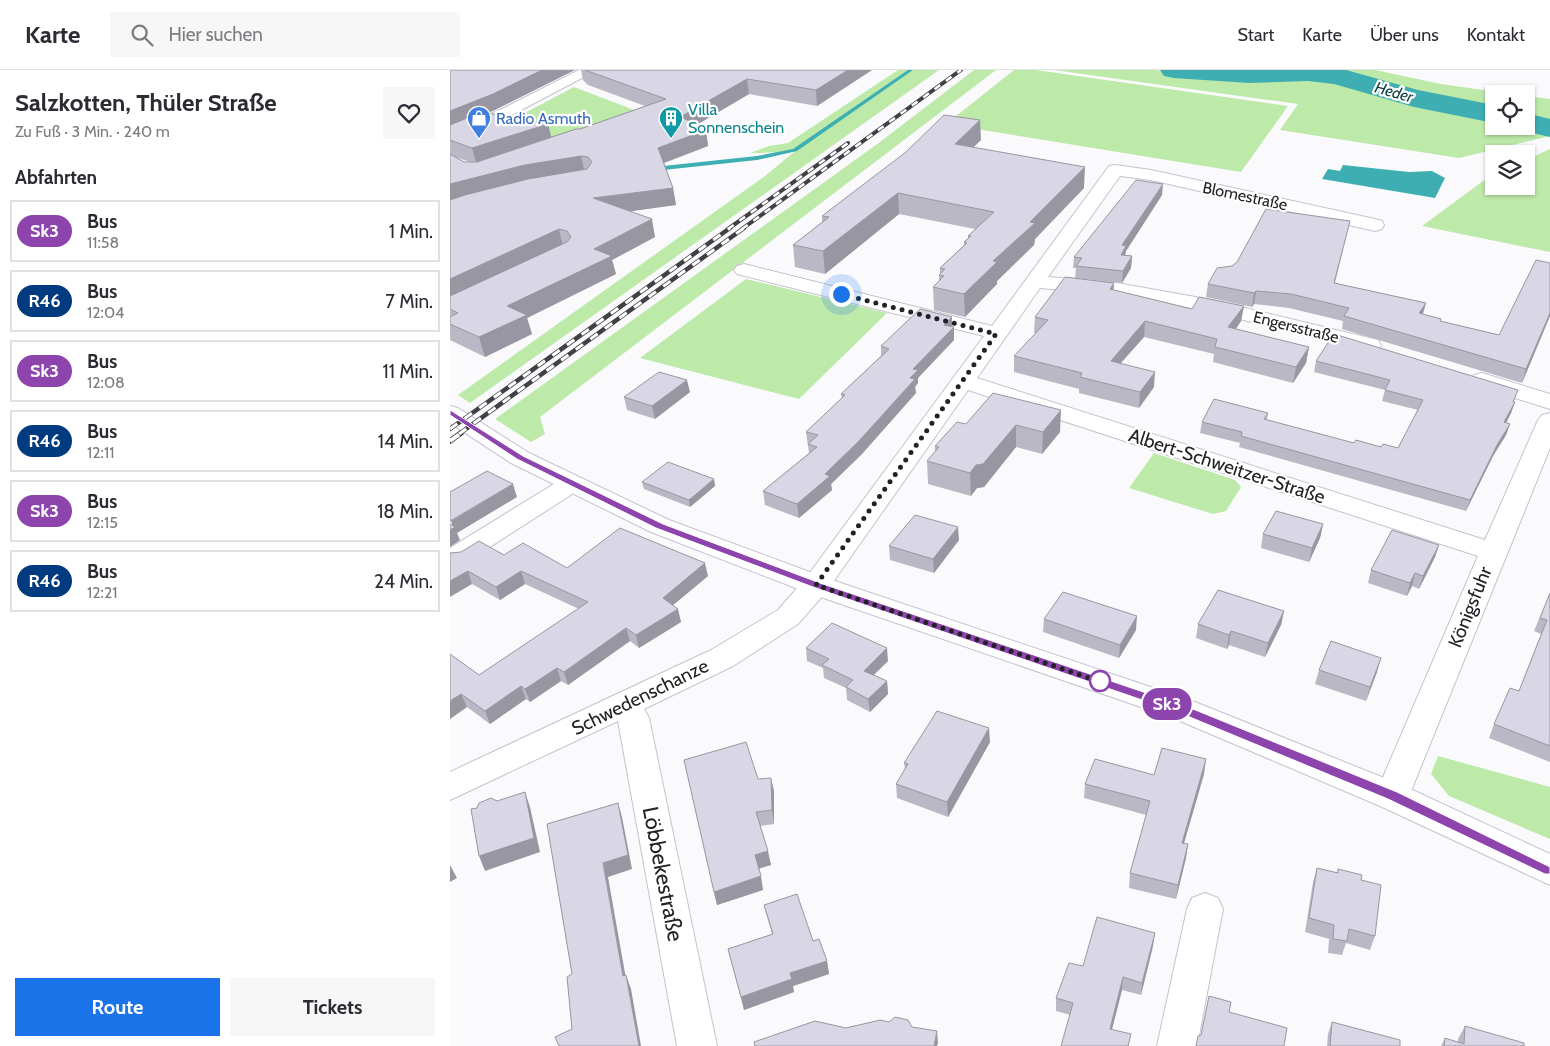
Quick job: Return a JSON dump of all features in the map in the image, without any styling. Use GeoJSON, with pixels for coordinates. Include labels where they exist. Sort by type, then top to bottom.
{"type":"FeatureCollection","features":[{"type":"Feature","properties":{"kind":"street"},"geometry":{"type":"LineString","coordinates":[[450,136],[503,114],[590,70]]}},
{"type":"Feature","properties":{"kind":"street","name":"Blomestraße"},"geometry":{"type":"LineString","coordinates":[[1115,170],[1151,175],[1375,224]]}},
{"type":"Feature","properties":{"kind":"street","name":"Schwedenschanze"},"geometry":{"type":"LineString","coordinates":[[450,787],[722,658],[788,617],[816,585],[1115,170]]}},
{"type":"Feature","properties":{"kind":"street"},"geometry":{"type":"LineString","coordinates":[[744,270],[996,334]]}},
{"type":"Feature","properties":{"kind":"street","name":"Engersstraße"},"geometry":{"type":"LineString","coordinates":[[1035,282],[1117,289],[1212,306],[1393,352]]}},
{"type":"Feature","properties":{"kind":"street"},"geometry":{"type":"LineString","coordinates":[[1458,373],[1550,402]]}},
{"type":"Feature","properties":{"kind":"street","name":"Albert-Schweitzer-Straße"},"geometry":{"type":"LineString","coordinates":[[962,381],[1493,552]]}},
{"type":"Feature","properties":{"kind":"street"},"geometry":{"type":"LineString","coordinates":[[450,413],[520,458],[660,526],[816,585],[1184,710],[1392,796],[1550,870]]}},
{"type":"Feature","properties":{"kind":"street","name":"Königsfuhr"},"geometry":{"type":"LineString","coordinates":[[1392,796],[1550,420]]}},
{"type":"Feature","properties":{"kind":"street"},"geometry":{"type":"LineString","coordinates":[[455,557],[571,484]]}},
{"type":"Feature","properties":{"kind":"street","name":"Löbbekestraße"},"geometry":{"type":"LineString","coordinates":[[624,705],[632,718],[697,1046]]}},
{"type":"Feature","properties":{"kind":"street"},"geometry":{"type":"LineString","coordinates":[[1177,1046],[1205,908]]}},
{"type":"Feature","properties":{"kind":"green space"},"geometry":{"type":"Polygon","coordinates":[[[898,70],[939,70],[470,403],[458,395],[765,176],[794,152],[750,153],[769,146],[788,143],[898,70]]]}},
{"type":"Feature","properties":{"kind":"green space"},"geometry":{"type":"Polygon","coordinates":[[[974,70],[996,70],[540,417],[545,434],[531,442],[495,419],[880,142],[974,70]]]}},
{"type":"Feature","properties":{"kind":"green space"},"geometry":{"type":"Polygon","coordinates":[[[1014,70],[1036,70],[1288,106],[1241,172],[946,124],[1014,70]]]}},
{"type":"Feature","properties":{"kind":"green space"},"geometry":{"type":"Polygon","coordinates":[[[1054,70],[1154,70],[1214,76],[1339,77],[1407,99],[1485,115],[1485,135],[1535,135],[1535,128],[1550,131],[1550,136],[1513,145],[1485,145],[1485,152],[1459,158],[1280,130],[1298,104],[1054,70]]]}},
{"type":"Feature","properties":{"kind":"green space"},"geometry":{"type":"Polygon","coordinates":[[[1190,70],[1375,70],[1441,84],[1485,90],[1485,109],[1416,96],[1339,73],[1190,70]]]}},
{"type":"Feature","properties":{"kind":"green space"},"geometry":{"type":"Polygon","coordinates":[[[574,87],[642,113],[551,145],[500,126],[574,87]]]}},
{"type":"Feature","properties":{"kind":"green space"},"geometry":{"type":"Polygon","coordinates":[[[1535,97],[1550,99],[1550,124],[1535,121],[1535,97]]]}},
{"type":"Feature","properties":{"kind":"green space"},"geometry":{"type":"Polygon","coordinates":[[[1550,149],[1550,252],[1422,226],[1485,180],[1485,195],[1535,195],[1535,156],[1550,149]]]}},
{"type":"Feature","properties":{"kind":"green space"},"geometry":{"type":"Polygon","coordinates":[[[746,279],[887,313],[799,399],[640,358],[746,279]]]}},
{"type":"Feature","properties":{"kind":"green space"},"geometry":{"type":"Polygon","coordinates":[[[1154,453],[1235,480],[1241,487],[1226,511],[1213,514],[1129,488],[1154,453]]]}},
{"type":"Feature","properties":{"kind":"green space"},"geometry":{"type":"Polygon","coordinates":[[[1438,756],[1550,787],[1550,839],[1449,796],[1431,774],[1438,756]]]}},
{"type":"Feature","properties":{"kind":"water"},"geometry":{"type":"Polygon","coordinates":[[[1343,165],[1409,172],[1432,171],[1445,178],[1435,198],[1322,179],[1328,169],[1340,171],[1343,165]]]}},
{"type":"Feature","properties":{"kind":"building"},"geometry":{"type":"Polygon","coordinates":[[[450,70],[542,70],[493,94],[450,111],[450,70]]]}},
{"type":"Feature","properties":{"kind":"building"},"geometry":{"type":"Polygon","coordinates":[[[585,70],[848,70],[816,90],[747,79],[680,117],[692,122],[688,123],[706,130],[658,148],[673,188],[593,198],[652,219],[594,249],[612,256],[507,306],[527,315],[479,337],[450,324],[450,317],[458,313],[450,309],[450,296],[567,242],[571,237],[567,231],[559,229],[450,279],[450,200],[528,179],[587,169],[592,162],[588,157],[581,156],[525,165],[450,184],[450,154],[464,162],[477,162],[666,99],[585,70]]]}},
{"type":"Feature","properties":{"kind":"building"},"geometry":{"type":"Polygon","coordinates":[[[482,112],[548,124],[472,148],[450,140],[450,125],[482,112]]]}},
{"type":"Feature","properties":{"kind":"building"},"geometry":{"type":"Polygon","coordinates":[[[944,115],[980,120],[955,144],[1085,167],[1030,222],[1035,223],[993,261],[997,262],[964,294],[933,287],[944,276],[939,275],[945,269],[940,268],[967,243],[964,242],[971,236],[968,236],[994,212],[898,193],[823,251],[793,245],[829,217],[822,216],[906,152],[944,115]]]}},
{"type":"Feature","properties":{"kind":"building"},"geometry":{"type":"Polygon","coordinates":[[[1136,180],[1163,184],[1122,245],[1126,246],[1121,255],[1132,256],[1123,271],[1076,266],[1082,258],[1074,257],[1136,180]]]}},
{"type":"Feature","properties":{"kind":"building"},"geometry":{"type":"Polygon","coordinates":[[[1266,209],[1350,221],[1334,283],[1426,303],[1419,313],[1441,319],[1440,321],[1499,335],[1536,260],[1550,263],[1550,313],[1526,369],[1344,316],[1349,308],[1291,294],[1256,291],[1254,293],[1208,284],[1217,268],[1232,266],[1237,262],[1266,209]]]}},
{"type":"Feature","properties":{"kind":"building"},"geometry":{"type":"Polygon","coordinates":[[[1065,277],[1114,283],[1110,289],[1192,309],[1199,297],[1244,306],[1228,327],[1309,347],[1296,367],[1215,347],[1217,339],[1145,321],[1111,361],[1155,372],[1140,392],[1080,377],[1082,373],[1014,356],[1048,320],[1035,317],[1065,277]]]}},
{"type":"Feature","properties":{"kind":"building"},"geometry":{"type":"Polygon","coordinates":[[[920,309],[952,317],[944,325],[954,327],[913,369],[918,370],[910,378],[915,379],[859,441],[825,474],[830,476],[797,504],[763,491],[817,447],[808,444],[818,435],[806,432],[845,395],[841,394],[889,349],[881,346],[920,309]]]}},
{"type":"Feature","properties":{"kind":"building"},"geometry":{"type":"Polygon","coordinates":[[[1334,334],[1518,390],[1513,402],[1515,402],[1504,422],[1510,424],[1497,445],[1470,500],[1241,436],[1242,432],[1202,422],[1214,399],[1268,413],[1264,419],[1354,443],[1356,440],[1381,447],[1383,444],[1398,448],[1423,400],[1385,390],[1390,380],[1316,361],[1334,334]]]}},
{"type":"Feature","properties":{"kind":"building"},"geometry":{"type":"Polygon","coordinates":[[[659,372],[687,380],[652,406],[624,397],[659,372]]]}},
{"type":"Feature","properties":{"kind":"building"},"geometry":{"type":"Polygon","coordinates":[[[993,393],[1061,410],[1043,432],[1016,425],[983,464],[976,465],[970,473],[927,461],[939,447],[935,446],[957,422],[966,424],[993,393]]]}},
{"type":"Feature","properties":{"kind":"building"},"geometry":{"type":"Polygon","coordinates":[[[668,462],[714,479],[689,500],[642,482],[668,462]]]}},
{"type":"Feature","properties":{"kind":"building"},"geometry":{"type":"Polygon","coordinates":[[[487,471],[513,484],[450,521],[450,492],[487,471]]]}},
{"type":"Feature","properties":{"kind":"building"},"geometry":{"type":"Polygon","coordinates":[[[1276,511],[1323,524],[1312,548],[1263,534],[1276,511]]]}},
{"type":"Feature","properties":{"kind":"building"},"geometry":{"type":"Polygon","coordinates":[[[915,515],[958,527],[933,559],[889,546],[915,515]]]}},
{"type":"Feature","properties":{"kind":"building"},"geometry":{"type":"Polygon","coordinates":[[[620,528],[705,563],[663,598],[678,609],[636,635],[626,628],[564,672],[557,668],[525,689],[521,686],[485,711],[461,694],[450,701],[450,654],[479,675],[588,602],[521,571],[496,587],[468,571],[450,581],[450,553],[461,552],[479,541],[504,555],[523,543],[567,568],[620,528]]]}},
{"type":"Feature","properties":{"kind":"building"},"geometry":{"type":"Polygon","coordinates":[[[1392,530],[1439,545],[1423,576],[1415,573],[1410,583],[1371,570],[1392,530]]]}},
{"type":"Feature","properties":{"kind":"building"},"geometry":{"type":"Polygon","coordinates":[[[1218,590],[1284,611],[1268,643],[1231,631],[1229,635],[1198,624],[1218,590]]]}},
{"type":"Feature","properties":{"kind":"building"},"geometry":{"type":"Polygon","coordinates":[[[1063,592],[1137,616],[1120,645],[1044,619],[1063,592]]]}},
{"type":"Feature","properties":{"kind":"building"},"geometry":{"type":"Polygon","coordinates":[[[1550,593],[1550,746],[1494,724],[1510,688],[1519,691],[1547,620],[1540,618],[1550,593]]]}},
{"type":"Feature","properties":{"kind":"building"},"geometry":{"type":"Polygon","coordinates":[[[832,623],[887,648],[864,671],[887,681],[868,699],[846,687],[853,680],[822,665],[829,659],[806,648],[832,623]]]}},
{"type":"Feature","properties":{"kind":"building"},"geometry":{"type":"Polygon","coordinates":[[[1331,641],[1381,658],[1370,687],[1319,670],[1331,641]]]}},
{"type":"Feature","properties":{"kind":"building"},"geometry":{"type":"Polygon","coordinates":[[[937,711],[989,728],[947,802],[896,784],[908,764],[904,763],[937,711]]]}},
{"type":"Feature","properties":{"kind":"building"},"geometry":{"type":"Polygon","coordinates":[[[746,742],[758,779],[771,778],[772,810],[756,812],[768,851],[755,855],[761,876],[714,892],[684,760],[746,742]]]}},
{"type":"Feature","properties":{"kind":"building"},"geometry":{"type":"Polygon","coordinates":[[[1162,748],[1206,759],[1182,843],[1188,844],[1178,885],[1130,873],[1150,801],[1085,784],[1095,759],[1154,775],[1162,748]]]}},
{"type":"Feature","properties":{"kind":"building"},"geometry":{"type":"Polygon","coordinates":[[[525,792],[534,838],[479,856],[471,809],[477,808],[479,803],[491,798],[497,801],[525,792]]]}},
{"type":"Feature","properties":{"kind":"building"},"geometry":{"type":"Polygon","coordinates":[[[618,803],[628,855],[603,863],[623,976],[626,975],[639,1046],[559,1046],[555,1037],[572,1029],[567,977],[572,974],[547,824],[618,803]]]}},
{"type":"Feature","properties":{"kind":"building"},"geometry":{"type":"Polygon","coordinates":[[[1317,868],[1338,873],[1338,869],[1362,875],[1361,880],[1381,885],[1375,936],[1349,929],[1347,941],[1333,939],[1334,925],[1309,918],[1317,868]]]}},
{"type":"Feature","properties":{"kind":"building"},"geometry":{"type":"Polygon","coordinates":[[[797,894],[813,941],[819,939],[827,961],[790,973],[792,979],[741,997],[728,949],[773,934],[764,905],[797,894]]]}},
{"type":"Feature","properties":{"kind":"building"},"geometry":{"type":"Polygon","coordinates":[[[1097,917],[1155,933],[1142,983],[1123,977],[1110,1029],[1131,1034],[1128,1046],[1061,1046],[1073,1003],[1056,998],[1069,963],[1083,966],[1097,917]]]}},
{"type":"Feature","properties":{"kind":"building"},"geometry":{"type":"Polygon","coordinates":[[[1209,996],[1231,1002],[1229,1012],[1287,1028],[1284,1046],[1196,1046],[1198,1036],[1201,1035],[1209,996]]]}},
{"type":"Feature","properties":{"kind":"building"},"geometry":{"type":"Polygon","coordinates":[[[895,1017],[908,1020],[912,1027],[937,1031],[934,1046],[755,1046],[754,1042],[815,1021],[846,1028],[880,1020],[889,1022],[895,1017]]]}},
{"type":"Feature","properties":{"kind":"building"},"geometry":{"type":"Polygon","coordinates":[[[1332,1022],[1400,1040],[1400,1046],[1330,1046],[1332,1022]]]}},
{"type":"Feature","properties":{"kind":"building"},"geometry":{"type":"Polygon","coordinates":[[[1465,1026],[1524,1043],[1524,1046],[1444,1046],[1445,1038],[1464,1044],[1465,1026]]]}},
{"type":"Feature","properties":{"kind":"waterway"},"geometry":{"type":"LineString","coordinates":[[654,169],[757,158],[795,150],[911,70]]}},
{"type":"Feature","properties":{"kind":"waterway","name":"Heder"},"geometry":{"type":"LineString","coordinates":[[1174,70],[1249,75],[1308,73],[1336,76],[1414,98],[1485,112]]}},
{"type":"Feature","properties":{"kind":"waterway","name":"Heder"},"geometry":{"type":"LineString","coordinates":[[1318,70],[1326,75]]}},
{"type":"Feature","properties":{"kind":"waterway","name":"Heder"},"geometry":{"type":"LineString","coordinates":[[1535,124],[1550,128]]}},
{"type":"Feature","properties":{"kind":"railway"},"geometry":{"type":"LineString","coordinates":[[742,229],[961,70]]}},
{"type":"Feature","properties":{"kind":"railway"},"geometry":{"type":"LineString","coordinates":[[728,229],[848,143]]}},
{"type":"Feature","properties":{"kind":"railway"},"geometry":{"type":"LineString","coordinates":[[450,429],[730,228]]}},
{"type":"Feature","properties":{"kind":"railway"},"geometry":{"type":"LineString","coordinates":[[459,434],[744,228]]}},
{"type":"Feature","properties":{"kind":"railway"},"geometry":{"type":"LineString","coordinates":[[450,441],[461,433]]}},
{"type":"Feature","properties":{"kind":"bus line","name":"Sk3"},"geometry":{"type":"LineString","coordinates":[[450,413],[520,458],[660,526],[816,585],[1184,710],[1392,796],[1550,870]]}},
{"type":"Feature","properties":{"kind":"place","name":"Radio Asmuth"},"geometry":{"type":"Point","coordinates":[479,139]}},
{"type":"Feature","properties":{"kind":"place","name":"Villa Sonnenschein"},"geometry":{"type":"Point","coordinates":[671,139]}},
{"type":"Feature","properties":{"kind":"route"},"geometry":{"type":"LineString","coordinates":[[841,294],[996,334],[816,585],[1107,684],[1100,681]]}}]}
